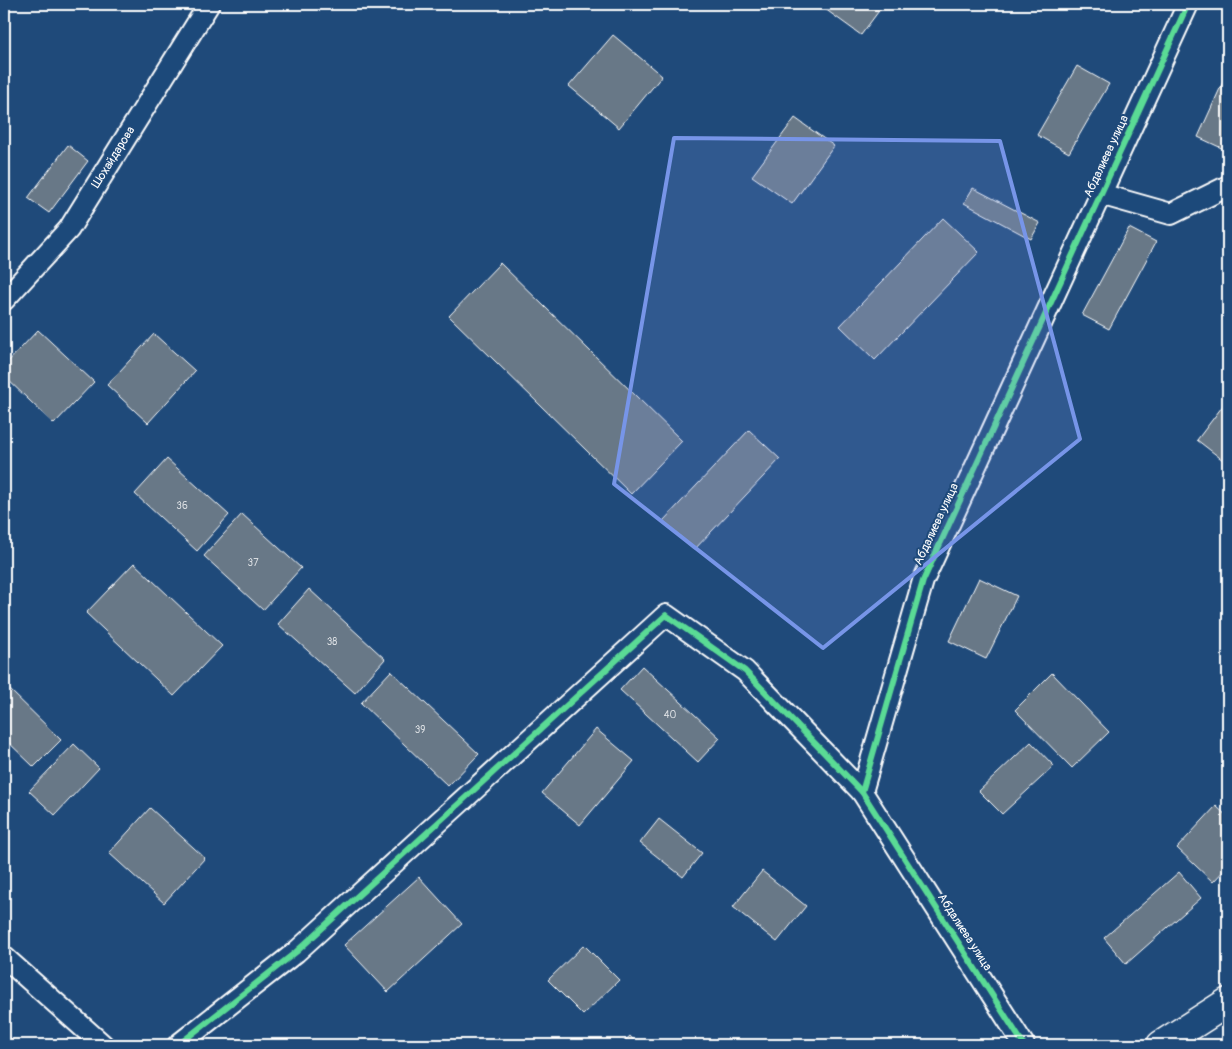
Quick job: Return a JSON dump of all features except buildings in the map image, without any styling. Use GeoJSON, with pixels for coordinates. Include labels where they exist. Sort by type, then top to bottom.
{"type":"FeatureCollection","features":[{"type":"Feature","properties":{"kind":"main road"},"geometry":{"type":"LineString","coordinates":[[1161,1045],[1228,1002]]}},
{"type":"Feature","properties":{"kind":"street","name":"Шохайдарова"},"geometry":{"type":"LineString","coordinates":[[4,300],[69,229],[209,4]]}},
{"type":"Feature","properties":{"kind":"street","name":"Абдалиева улица"},"geometry":{"type":"LineString","coordinates":[[1024,1045],[862,792],[923,580],[1188,4]]}},
{"type":"Feature","properties":{"kind":"street"},"geometry":{"type":"LineString","coordinates":[[1100,194],[1172,214],[1228,186]]}},
{"type":"Feature","properties":{"kind":"street"},"geometry":{"type":"LineString","coordinates":[[178,1045],[296,952],[666,615],[745,671],[862,792]]}},
{"type":"Feature","properties":{"kind":"street"},"geometry":{"type":"LineString","coordinates":[[4,957],[103,1045]]}},
{"type":"Feature","properties":{"kind":"highlighted area"},"geometry":{"type":"Polygon","coordinates":[[[674,138],[1000,141],[1080,439],[823,648],[614,484],[674,138]]]}},
{"type":"Feature","properties":{"kind":"cycle path"},"geometry":{"type":"LineString","coordinates":[[1024,1045],[862,792],[923,581],[1188,4]]}},
{"type":"Feature","properties":{"kind":"cycle path"},"geometry":{"type":"LineString","coordinates":[[178,1045],[296,952],[666,615],[745,671],[862,792]]}}]}
